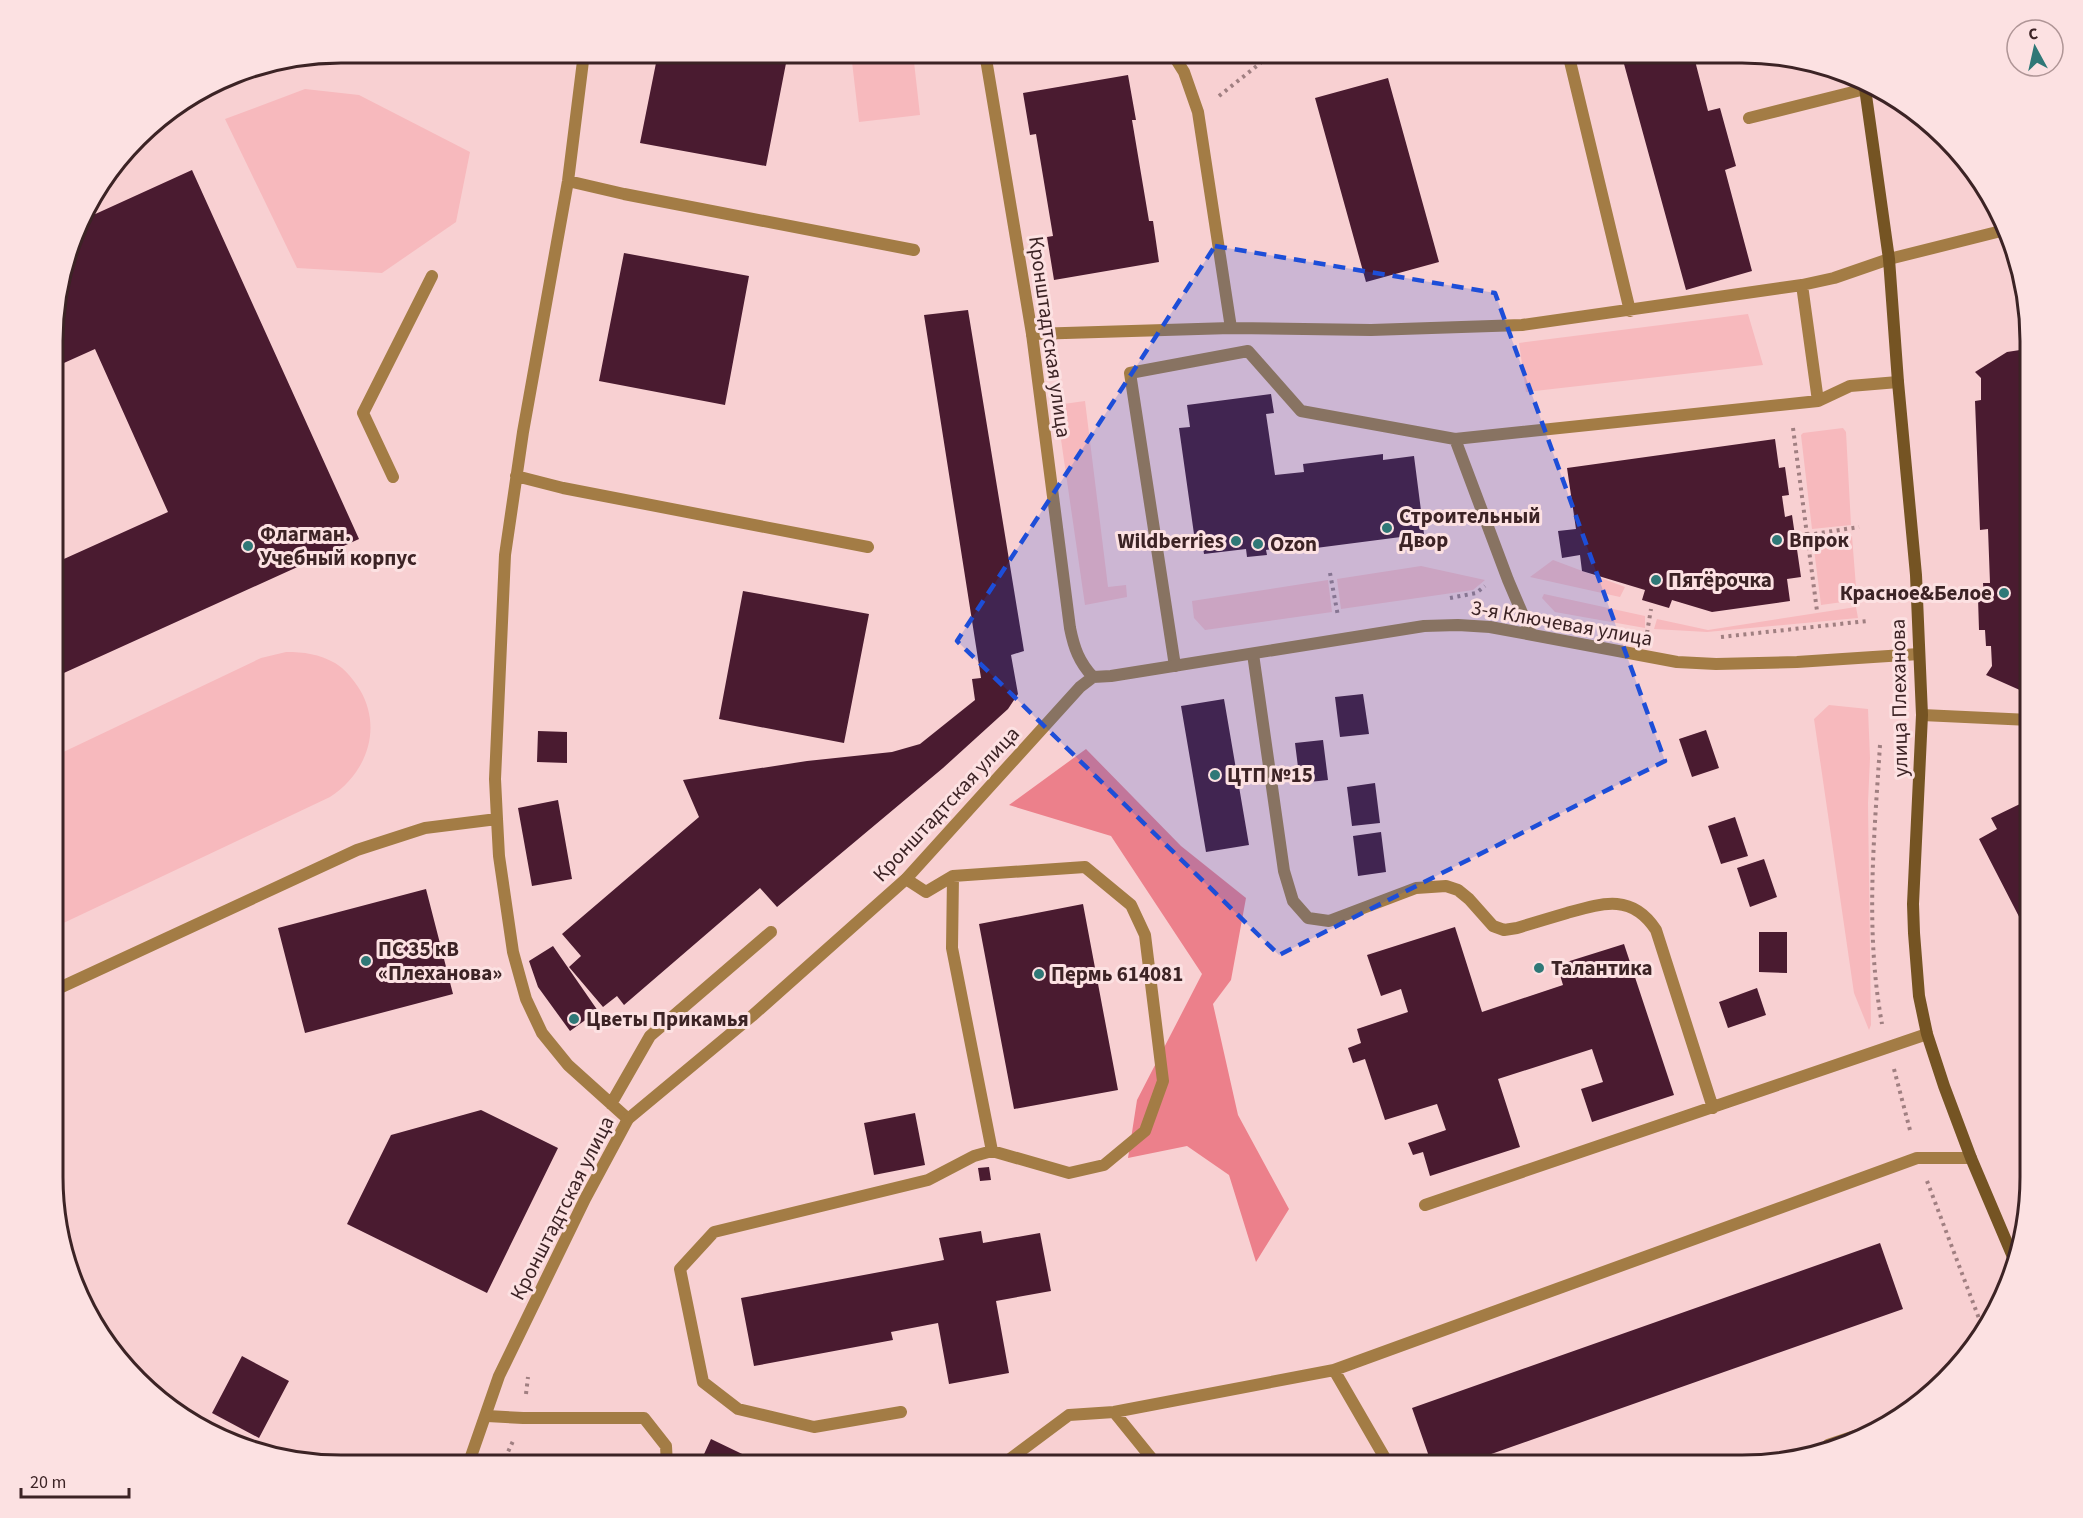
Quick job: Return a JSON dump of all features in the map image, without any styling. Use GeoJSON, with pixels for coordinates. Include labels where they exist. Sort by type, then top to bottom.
{"type":"FeatureCollection","features":[{"type":"Feature","properties":{"kind":"main road","name":"улица Плеханова"},"geometry":{"type":"LineString","coordinates":[[1865,92],[1889,259],[1916,575],[1922,715],[1914,892],[1914,933],[1919,996],[1927,1034],[1944,1086],[1971,1158],[2010,1251]]}},
{"type":"Feature","properties":{"kind":"street"},"geometry":{"type":"LineString","coordinates":[[583,63],[568,182],[516,476],[505,555],[495,779],[496,819],[513,952],[526,999],[542,1033],[568,1065],[628,1119]]}},
{"type":"Feature","properties":{"kind":"street","name":"Кронштадтская улица"},"geometry":{"type":"LineString","coordinates":[[472,1455],[499,1376],[585,1198],[628,1119],[752,1016],[906,879],[1080,687],[1093,677],[1081,664],[1074,648],[1070,628],[1032,334],[987,63]]}},
{"type":"Feature","properties":{"kind":"street"},"geometry":{"type":"LineString","coordinates":[[1178,63],[1184,72],[1198,112],[1231,328]]}},
{"type":"Feature","properties":{"kind":"street"},"geometry":{"type":"LineString","coordinates":[[1570,63],[1630,311]]}},
{"type":"Feature","properties":{"kind":"street"},"geometry":{"type":"LineString","coordinates":[[1749,118],[1855,87]]}},
{"type":"Feature","properties":{"kind":"street"},"geometry":{"type":"LineString","coordinates":[[568,182],[914,250]]}},
{"type":"Feature","properties":{"kind":"street"},"geometry":{"type":"LineString","coordinates":[[1032,334],[1231,328],[1371,330],[1522,325],[1802,285],[1834,278],[1889,259],[1998,232]]}},
{"type":"Feature","properties":{"kind":"street"},"geometry":{"type":"LineString","coordinates":[[393,477],[363,413],[432,276]]}},
{"type":"Feature","properties":{"kind":"street"},"geometry":{"type":"LineString","coordinates":[[1802,285],[1818,401]]}},
{"type":"Feature","properties":{"kind":"street"},"geometry":{"type":"LineString","coordinates":[[1175,666],[1130,373],[1248,351],[1301,411],[1455,439],[1818,401],[1850,386],[1898,382]]}},
{"type":"Feature","properties":{"kind":"street"},"geometry":{"type":"LineString","coordinates":[[1455,439],[1531,634]]}},
{"type":"Feature","properties":{"kind":"street"},"geometry":{"type":"LineString","coordinates":[[516,476],[563,488],[868,547]]}},
{"type":"Feature","properties":{"kind":"street","name":"3-я Ключевая улица"},"geometry":{"type":"LineString","coordinates":[[1093,677],[1424,626],[1458,625],[1490,627],[1642,657],[1697,663],[1797,662],[1919,654]]}},
{"type":"Feature","properties":{"kind":"street"},"geometry":{"type":"LineString","coordinates":[[1253,654],[1284,871],[1293,901],[1299,910],[1308,918],[1329,921],[1416,888],[1446,886],[1458,890],[1469,898],[1493,926],[1504,930],[1602,903],[1635,909],[1656,930],[1713,1108]]}},
{"type":"Feature","properties":{"kind":"street"},"geometry":{"type":"LineString","coordinates":[[1922,715],[2020,720]]}},
{"type":"Feature","properties":{"kind":"street"},"geometry":{"type":"LineString","coordinates":[[63,986],[357,850],[425,828],[496,819]]}},
{"type":"Feature","properties":{"kind":"street"},"geometry":{"type":"LineString","coordinates":[[901,1412],[814,1427],[738,1409],[702,1382],[680,1269],[714,1232],[928,1180],[974,1156],[992,1150],[1069,1173],[1104,1165],[1145,1131],[1163,1082],[1145,935],[1131,905],[1085,867],[953,876],[926,892],[906,879]]}},
{"type":"Feature","properties":{"kind":"street"},"geometry":{"type":"LineString","coordinates":[[953,876],[952,948],[992,1150]]}},
{"type":"Feature","properties":{"kind":"street"},"geometry":{"type":"LineString","coordinates":[[610,1104],[650,1036],[771,932]]}},
{"type":"Feature","properties":{"kind":"street"},"geometry":{"type":"LineString","coordinates":[[1425,1205],[1927,1034]]}},
{"type":"Feature","properties":{"kind":"street"},"geometry":{"type":"LineString","coordinates":[[1015,1455],[1069,1415],[1114,1412],[1334,1370],[1917,1158],[1971,1158]]}},
{"type":"Feature","properties":{"kind":"street"},"geometry":{"type":"LineString","coordinates":[[1334,1370],[1383,1455]]}},
{"type":"Feature","properties":{"kind":"street"},"geometry":{"type":"LineString","coordinates":[[1114,1412],[1149,1455]]}},
{"type":"Feature","properties":{"kind":"street"},"geometry":{"type":"LineString","coordinates":[[487,1416],[644,1418],[666,1446],[666,1455]]}},
{"type":"Feature","properties":{"kind":"path"},"geometry":{"type":"LineString","coordinates":[[1198,112],[1260,63]]}},
{"type":"Feature","properties":{"kind":"path"},"geometry":{"type":"LineString","coordinates":[[1790,403],[1817,611]]}},
{"type":"Feature","properties":{"kind":"path"},"geometry":{"type":"LineString","coordinates":[[1807,535],[1859,528]]}},
{"type":"Feature","properties":{"kind":"path"},"geometry":{"type":"LineString","coordinates":[[1330,573],[1338,620]]}},
{"type":"Feature","properties":{"kind":"path"},"geometry":{"type":"LineString","coordinates":[[1647,634],[1651,609]]}},
{"type":"Feature","properties":{"kind":"path"},"geometry":{"type":"LineString","coordinates":[[1720,637],[1867,621]]}},
{"type":"Feature","properties":{"kind":"path"},"geometry":{"type":"LineString","coordinates":[[1636,632],[1658,634]]}},
{"type":"Feature","properties":{"kind":"path"},"geometry":{"type":"LineString","coordinates":[[506,1455],[523,1418],[528,1375]]}},
{"type":"Feature","properties":{"kind":"highlighted area"},"geometry":{"type":"Polygon","coordinates":[[[1215,246],[1495,293],[1665,761],[1279,955],[957,641],[1215,246]]]}},
{"type":"Feature","properties":{"kind":"shaded area"},"geometry":{"type":"Polygon","coordinates":[[[852,63],[914,63],[920,115],[859,122],[852,63]]]}},
{"type":"Feature","properties":{"kind":"shaded area"},"geometry":{"type":"Polygon","coordinates":[[[305,89],[359,95],[470,152],[456,222],[382,273],[297,268],[225,119],[305,89]]]}},
{"type":"Feature","properties":{"kind":"shaded area"},"geometry":{"type":"Polygon","coordinates":[[[1748,314],[1763,365],[1526,392],[1519,343],[1748,314]]]}},
{"type":"Feature","properties":{"kind":"shaded area"},"geometry":{"type":"Polygon","coordinates":[[[1085,401],[1108,587],[1126,585],[1127,597],[1085,605],[1056,405],[1085,401]]]}},
{"type":"Feature","properties":{"kind":"shaded area"},"geometry":{"type":"Polygon","coordinates":[[[1843,428],[1846,432],[1851,525],[1812,529],[1801,435],[1843,428]]]}},
{"type":"Feature","properties":{"kind":"shaded area"},"geometry":{"type":"Polygon","coordinates":[[[1852,536],[1857,600],[1821,605],[1813,541],[1852,536]]]}},
{"type":"Feature","properties":{"kind":"shaded area"},"geometry":{"type":"Polygon","coordinates":[[[1553,560],[1625,587],[1620,597],[1530,577],[1553,560]]]}},
{"type":"Feature","properties":{"kind":"shaded area"},"geometry":{"type":"Polygon","coordinates":[[[1421,566],[1485,580],[1473,590],[1341,609],[1337,579],[1421,566]]]}},
{"type":"Feature","properties":{"kind":"shaded area"},"geometry":{"type":"Polygon","coordinates":[[[1328,580],[1332,612],[1205,630],[1194,618],[1192,601],[1328,580]]]}},
{"type":"Feature","properties":{"kind":"shaded area"},"geometry":{"type":"Polygon","coordinates":[[[1544,594],[1645,616],[1645,628],[1555,612],[1542,598],[1544,594]]]}},
{"type":"Feature","properties":{"kind":"shaded area"},"geometry":{"type":"Polygon","coordinates":[[[1856,607],[1858,618],[1707,632],[1654,629],[1657,619],[1708,630],[1856,607]]]}},
{"type":"Feature","properties":{"kind":"shaded area"},"geometry":{"type":"Polygon","coordinates":[[[286,652],[311,654],[335,663],[349,675],[367,705],[370,720],[367,750],[353,776],[330,797],[63,923],[63,752],[261,658],[286,652]]]}},
{"type":"Feature","properties":{"kind":"shaded area"},"geometry":{"type":"Polygon","coordinates":[[[1829,705],[1868,709],[1871,1025],[1869,1030],[1854,993],[1814,719],[1829,705]]]}},
{"type":"Feature","properties":{"kind":"shaded area"},"geometry":{"type":"Polygon","coordinates":[[[1086,749],[1181,846],[1246,898],[1231,980],[1213,1004],[1238,1115],[1289,1209],[1256,1262],[1229,1175],[1187,1146],[1128,1158],[1137,1100],[1202,974],[1111,836],[1009,805],[1086,749]]]}},
{"type":"Feature","properties":{"kind":"building"},"geometry":{"type":"Polygon","coordinates":[[[656,63],[786,63],[766,166],[640,143],[656,63]]]}},
{"type":"Feature","properties":{"kind":"building"},"geometry":{"type":"Polygon","coordinates":[[[1624,63],[1696,63],[1708,111],[1720,108],[1736,166],[1725,170],[1752,271],[1686,290],[1624,63]]]}},
{"type":"Feature","properties":{"kind":"building"},"geometry":{"type":"Polygon","coordinates":[[[1128,75],[1136,120],[1132,120],[1149,221],[1153,221],[1159,262],[1054,280],[1047,237],[1053,236],[1036,134],[1030,135],[1023,93],[1128,75]]]}},
{"type":"Feature","properties":{"kind":"building"},"geometry":{"type":"Polygon","coordinates":[[[1388,78],[1439,262],[1366,282],[1315,98],[1388,78]]]}},
{"type":"Feature","properties":{"kind":"building"},"geometry":{"type":"Polygon","coordinates":[[[192,170],[359,539],[63,673],[63,559],[168,512],[95,349],[63,363],[65,305],[68,287],[84,235],[94,215],[192,170]]]}},
{"type":"Feature","properties":{"kind":"building"},"geometry":{"type":"Polygon","coordinates":[[[624,253],[749,276],[725,405],[599,381],[624,253]]]}},
{"type":"Feature","properties":{"kind":"building"},"geometry":{"type":"Polygon","coordinates":[[[968,310],[1024,651],[1011,655],[1018,694],[1008,709],[943,768],[777,907],[760,888],[624,1005],[617,996],[603,1007],[569,967],[581,956],[562,934],[699,817],[683,780],[807,761],[892,752],[920,744],[975,700],[972,679],[981,678],[924,315],[968,310]]]}},
{"type":"Feature","properties":{"kind":"building"},"geometry":{"type":"Polygon","coordinates":[[[2020,350],[2020,690],[1986,675],[1992,666],[1991,646],[1986,646],[1985,630],[1979,630],[1978,598],[1984,597],[1983,583],[1990,583],[1988,529],[1980,530],[1975,401],[1981,400],[1981,378],[1975,372],[2007,352],[2020,350]]]}},
{"type":"Feature","properties":{"kind":"building"},"geometry":{"type":"Polygon","coordinates":[[[1271,394],[1274,413],[1266,414],[1275,475],[1304,472],[1303,464],[1383,454],[1383,460],[1414,456],[1424,534],[1285,552],[1284,547],[1266,550],[1267,555],[1247,557],[1246,549],[1204,554],[1201,533],[1194,534],[1179,428],[1190,427],[1187,405],[1271,394]]]}},
{"type":"Feature","properties":{"kind":"building"},"geometry":{"type":"Polygon","coordinates":[[[1775,439],[1779,468],[1785,467],[1789,495],[1782,496],[1785,517],[1792,515],[1801,577],[1787,579],[1790,601],[1712,612],[1672,600],[1669,608],[1642,600],[1645,590],[1582,571],[1580,555],[1562,558],[1558,531],[1576,529],[1567,468],[1775,439]]]}},
{"type":"Feature","properties":{"kind":"building"},"geometry":{"type":"Polygon","coordinates":[[[743,591],[869,614],[844,743],[719,719],[743,591]]]}},
{"type":"Feature","properties":{"kind":"building"},"geometry":{"type":"Polygon","coordinates":[[[1363,694],[1369,734],[1340,737],[1335,697],[1363,694]]]}},
{"type":"Feature","properties":{"kind":"building","name":"ЦТП №15"},"geometry":{"type":"Polygon","coordinates":[[[1224,699],[1249,845],[1206,852],[1181,706],[1224,699]]]}},
{"type":"Feature","properties":{"kind":"building"},"geometry":{"type":"Polygon","coordinates":[[[1706,730],[1719,768],[1692,777],[1679,739],[1706,730]]]}},
{"type":"Feature","properties":{"kind":"building"},"geometry":{"type":"Polygon","coordinates":[[[538,731],[567,732],[567,763],[537,762],[538,731]]]}},
{"type":"Feature","properties":{"kind":"building"},"geometry":{"type":"Polygon","coordinates":[[[1323,740],[1328,780],[1300,783],[1295,743],[1323,740]]]}},
{"type":"Feature","properties":{"kind":"building"},"geometry":{"type":"Polygon","coordinates":[[[1375,783],[1380,823],[1352,826],[1347,787],[1375,783]]]}},
{"type":"Feature","properties":{"kind":"building"},"geometry":{"type":"Polygon","coordinates":[[[558,800],[572,879],[532,886],[518,808],[558,800]]]}},
{"type":"Feature","properties":{"kind":"building"},"geometry":{"type":"Polygon","coordinates":[[[2020,804],[2020,919],[1979,839],[1997,829],[1991,818],[2020,804]]]}},
{"type":"Feature","properties":{"kind":"building"},"geometry":{"type":"Polygon","coordinates":[[[1735,817],[1748,856],[1721,864],[1708,826],[1735,817]]]}},
{"type":"Feature","properties":{"kind":"building"},"geometry":{"type":"Polygon","coordinates":[[[1381,832],[1386,872],[1358,876],[1353,836],[1381,832]]]}},
{"type":"Feature","properties":{"kind":"building"},"geometry":{"type":"Polygon","coordinates":[[[1764,859],[1777,897],[1750,907],[1737,868],[1764,859]]]}},
{"type":"Feature","properties":{"kind":"building","name":"ПС 35 кВ «Плеханова»"},"geometry":{"type":"Polygon","coordinates":[[[426,889],[453,994],[305,1033],[278,928],[426,889]]]}},
{"type":"Feature","properties":{"kind":"building"},"geometry":{"type":"Polygon","coordinates":[[[1083,904],[1118,1090],[1014,1109],[979,924],[1083,904]]]}},
{"type":"Feature","properties":{"kind":"building"},"geometry":{"type":"Polygon","coordinates":[[[1455,927],[1482,1012],[1563,985],[1557,965],[1624,944],[1674,1095],[1592,1122],[1581,1089],[1603,1082],[1592,1049],[1498,1079],[1520,1147],[1430,1176],[1423,1152],[1413,1155],[1408,1143],[1446,1130],[1437,1104],[1385,1120],[1365,1059],[1353,1063],[1348,1048],[1361,1043],[1357,1029],[1408,1012],[1401,989],[1381,996],[1367,955],[1455,927]]]}},
{"type":"Feature","properties":{"kind":"building"},"geometry":{"type":"Polygon","coordinates":[[[1759,932],[1787,932],[1787,973],[1759,972],[1759,932]]]}},
{"type":"Feature","properties":{"kind":"building"},"geometry":{"type":"Polygon","coordinates":[[[553,946],[598,1011],[570,1031],[538,987],[529,961],[553,946]]]}},
{"type":"Feature","properties":{"kind":"building"},"geometry":{"type":"Polygon","coordinates":[[[1757,988],[1766,1015],[1728,1028],[1719,1002],[1757,988]]]}},
{"type":"Feature","properties":{"kind":"building"},"geometry":{"type":"Polygon","coordinates":[[[481,1110],[558,1148],[487,1293],[347,1224],[391,1135],[481,1110]]]}},
{"type":"Feature","properties":{"kind":"building"},"geometry":{"type":"Polygon","coordinates":[[[915,1113],[925,1165],[874,1175],[864,1123],[915,1113]]]}},
{"type":"Feature","properties":{"kind":"building"},"geometry":{"type":"Polygon","coordinates":[[[989,1167],[991,1180],[980,1181],[978,1168],[989,1167]]]}},
{"type":"Feature","properties":{"kind":"building"},"geometry":{"type":"Polygon","coordinates":[[[981,1231],[983,1243],[1040,1233],[1051,1291],[996,1301],[1009,1373],[949,1384],[938,1323],[891,1332],[893,1340],[754,1366],[741,1298],[944,1260],[939,1238],[981,1231]]]}},
{"type":"Feature","properties":{"kind":"building"},"geometry":{"type":"Polygon","coordinates":[[[1880,1243],[1903,1309],[1488,1455],[1428,1455],[1412,1408],[1880,1243]]]}},
{"type":"Feature","properties":{"kind":"building"},"geometry":{"type":"Polygon","coordinates":[[[242,1356],[289,1381],[259,1438],[212,1413],[242,1356]]]}},
{"type":"Feature","properties":{"kind":"building"},"geometry":{"type":"Polygon","coordinates":[[[711,1439],[744,1455],[704,1455],[711,1439]]]}},
{"type":"Feature","properties":{"kind":"place","name":"Строительный Двор"},"geometry":{"type":"Point","coordinates":[1387,528]}},
{"type":"Feature","properties":{"kind":"place","name":"Впрок"},"geometry":{"type":"Point","coordinates":[1777,540]}},
{"type":"Feature","properties":{"kind":"place","name":"Wildberries"},"geometry":{"type":"Point","coordinates":[1236,541]}},
{"type":"Feature","properties":{"kind":"place","name":"Ozon"},"geometry":{"type":"Point","coordinates":[1258,544]}},
{"type":"Feature","properties":{"kind":"place","name":"Флагман. Учебный корпус"},"geometry":{"type":"Point","coordinates":[248,546]}},
{"type":"Feature","properties":{"kind":"place","name":"Пятёрочка"},"geometry":{"type":"Point","coordinates":[1656,580]}},
{"type":"Feature","properties":{"kind":"place","name":"Красное&Белое"},"geometry":{"type":"Point","coordinates":[2004,593]}},
{"type":"Feature","properties":{"kind":"place","name":"ЦТП №15"},"geometry":{"type":"Point","coordinates":[1215,775]}},
{"type":"Feature","properties":{"kind":"place","name":"ПС 35 кВ «Плеханова»"},"geometry":{"type":"Point","coordinates":[366,961]}},
{"type":"Feature","properties":{"kind":"place","name":"Талантика"},"geometry":{"type":"Point","coordinates":[1539,968]}},
{"type":"Feature","properties":{"kind":"place","name":"Пермь 614081"},"geometry":{"type":"Point","coordinates":[1039,974]}},
{"type":"Feature","properties":{"kind":"place","name":"Цветы Прикамья"},"geometry":{"type":"Point","coordinates":[574,1019]}}]}
